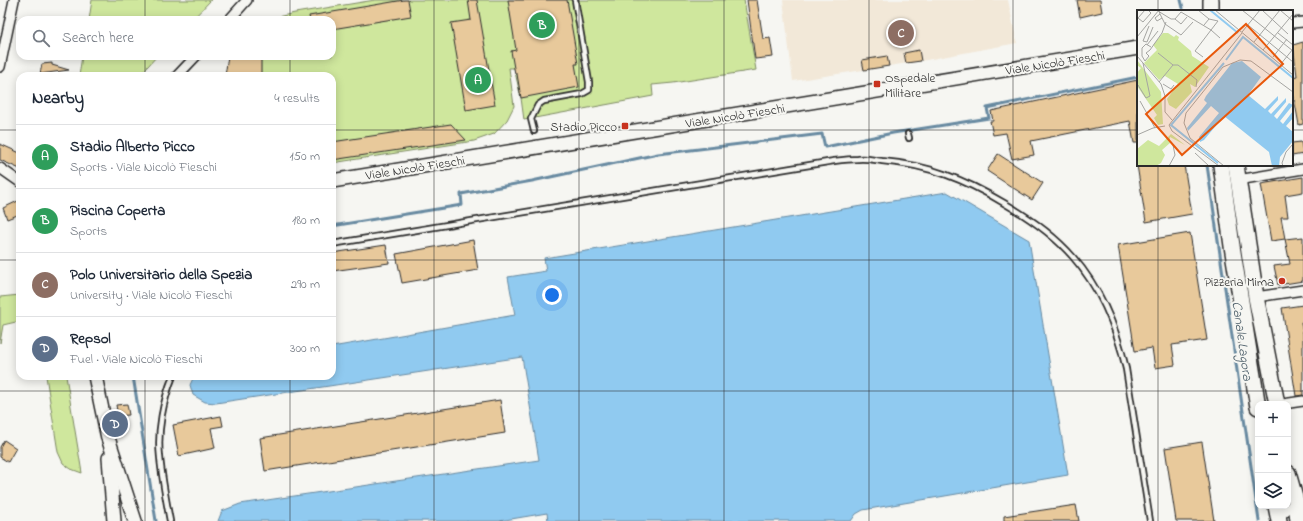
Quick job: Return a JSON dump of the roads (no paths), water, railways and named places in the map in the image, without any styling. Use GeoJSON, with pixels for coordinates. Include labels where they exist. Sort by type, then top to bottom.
{"type":"FeatureCollection","features":[{"type":"Feature","properties":{"kind":"main road"},"geometry":{"type":"LineString","coordinates":[[1211,0],[1212,10]]}},
{"type":"Feature","properties":{"kind":"main road","name":"Viale Nicolò Fieschi"},"geometry":{"type":"LineString","coordinates":[[336,180],[1137,48]]}},
{"type":"Feature","properties":{"kind":"main road"},"geometry":{"type":"LineString","coordinates":[[1221,166],[1232,246],[1257,401]]}},
{"type":"Feature","properties":{"kind":"main road"},"geometry":{"type":"LineString","coordinates":[[1237,172],[1256,296],[1276,401]]}},
{"type":"Feature","properties":{"kind":"main road"},"geometry":{"type":"LineString","coordinates":[[96,380],[108,438],[135,521]]}},
{"type":"Feature","properties":{"kind":"main road"},"geometry":{"type":"LineString","coordinates":[[108,438],[114,521]]}},
{"type":"Feature","properties":{"kind":"main road"},"geometry":{"type":"LineString","coordinates":[[1291,480],[1300,502],[1298,521]]}},
{"type":"Feature","properties":{"kind":"street"},"geometry":{"type":"LineString","coordinates":[[0,67],[14,0]]}},
{"type":"Feature","properties":{"kind":"street"},"geometry":{"type":"LineString","coordinates":[[233,16],[247,0]]}},
{"type":"Feature","properties":{"kind":"street"},"geometry":{"type":"LineString","coordinates":[[1293,23],[1303,22]]}},
{"type":"Feature","properties":{"kind":"street"},"geometry":{"type":"LineString","coordinates":[[181,72],[192,60]]}},
{"type":"Feature","properties":{"kind":"street"},"geometry":{"type":"LineString","coordinates":[[0,168],[16,179]]}},
{"type":"Feature","properties":{"kind":"street"},"geometry":{"type":"LineString","coordinates":[[1237,172],[1303,169]]}},
{"type":"Feature","properties":{"kind":"street"},"geometry":{"type":"LineString","coordinates":[[1256,296],[1303,290]]}},
{"type":"Feature","properties":{"kind":"street"},"geometry":{"type":"LineString","coordinates":[[1291,403],[1303,400]]}},
{"type":"Feature","properties":{"kind":"street"},"geometry":{"type":"LineString","coordinates":[[1278,515],[1300,502]]}},
{"type":"Feature","properties":{"kind":"lane"},"geometry":{"type":"LineString","coordinates":[[534,131],[531,119],[538,105],[544,101],[582,94],[589,90],[589,82],[575,0]]}},
{"type":"Feature","properties":{"kind":"lane"},"geometry":{"type":"LineString","coordinates":[[336,243],[834,161],[859,159],[887,161],[940,171],[978,188],[1030,218],[1055,237],[1087,275],[1115,330],[1121,347],[1126,369],[1150,521]]}},
{"type":"Feature","properties":{"kind":"lane"},"geometry":{"type":"LineString","coordinates":[[170,521],[160,456],[160,427],[168,388],[171,380]]}},
{"type":"Feature","properties":{"kind":"water"},"geometry":{"type":"Polygon","coordinates":[[[947,192],[1029,240],[1068,475],[863,510],[856,514],[851,521],[548,521],[547,513],[499,521],[218,521],[222,511],[240,504],[539,460],[522,357],[216,403],[205,402],[193,395],[190,385],[192,380],[336,380],[336,346],[515,315],[508,277],[546,271],[544,258],[947,192]]]}},
{"type":"Feature","properties":{"kind":"waterway","name":"Canale Lagora"},"geometry":{"type":"LineString","coordinates":[[1181,0],[1183,8]]}},
{"type":"Feature","properties":{"kind":"waterway"},"geometry":{"type":"LineString","coordinates":[[336,225],[462,205],[461,194],[532,181],[658,154],[822,134],[825,147],[893,133],[989,118],[987,108],[1137,77]]}},
{"type":"Feature","properties":{"kind":"waterway","name":"Canale Lagora"},"geometry":{"type":"LineString","coordinates":[[1207,166],[1259,521]]}},
{"type":"Feature","properties":{"kind":"waterway"},"geometry":{"type":"LineString","coordinates":[[134,380],[156,521]]}},
{"type":"Feature","properties":{"kind":"place","name":"Piscina Coperta"},"geometry":{"type":"Point","coordinates":[542,25]}},
{"type":"Feature","properties":{"kind":"place","name":"Polo Universitario della Spezia"},"geometry":{"type":"Point","coordinates":[901,33]}},
{"type":"Feature","properties":{"kind":"place","name":"Stadio Alberto Picco"},"geometry":{"type":"Point","coordinates":[478,80]}},
{"type":"Feature","properties":{"kind":"place","name":"Ospedale Militare"},"geometry":{"type":"Point","coordinates":[877,84]}},
{"type":"Feature","properties":{"kind":"place","name":"Stadio Picco"},"geometry":{"type":"Point","coordinates":[625,126]}},
{"type":"Feature","properties":{"kind":"place","name":"Pizzeria Mima"},"geometry":{"type":"Point","coordinates":[1282,281]}},
{"type":"Feature","properties":{"kind":"place","name":"Repsol"},"geometry":{"type":"Point","coordinates":[115,424]}}]}
